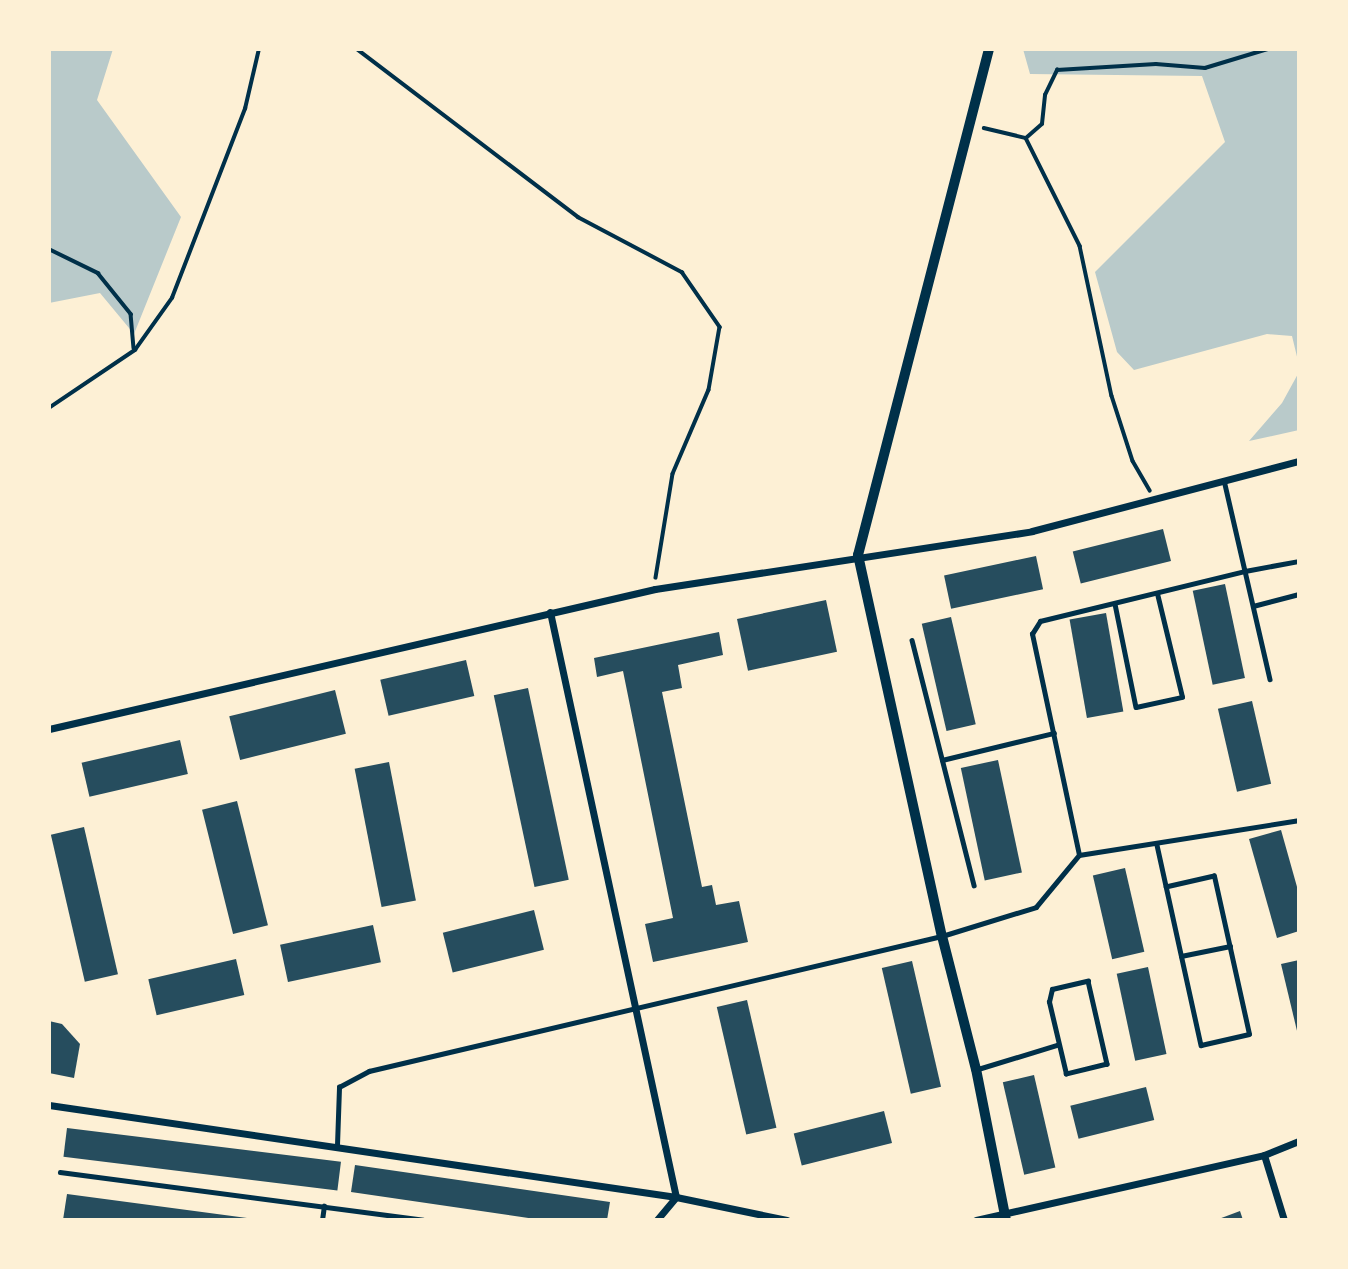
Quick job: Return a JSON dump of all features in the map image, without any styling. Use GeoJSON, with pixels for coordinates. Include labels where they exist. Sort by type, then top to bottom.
{"type":"FeatureCollection","features":[{"type":"Feature","properties":{"kind":"street"},"geometry":{"type":"LineString","coordinates":[[989,49],[858,555],[942,936],[976,1069],[1005,1217]]}},
{"type":"Feature","properties":{"kind":"street"},"geometry":{"type":"LineString","coordinates":[[49,729],[150,709],[654,589],[858,555],[1032,530],[1299,461]]}},
{"type":"Feature","properties":{"kind":"street"},"geometry":{"type":"LineString","coordinates":[[550,612],[676,1197]]}},
{"type":"Feature","properties":{"kind":"street"},"geometry":{"type":"LineString","coordinates":[[49,1105],[676,1197],[787,1220]]}},
{"type":"Feature","properties":{"kind":"street"},"geometry":{"type":"LineString","coordinates":[[976,1220],[1005,1217],[1264,1155],[1299,1141]]}},
{"type":"Feature","properties":{"kind":"street"},"geometry":{"type":"LineString","coordinates":[[1264,1155],[1284,1220]]}},
{"type":"Feature","properties":{"kind":"street"},"geometry":{"type":"LineString","coordinates":[[657,1220],[676,1197]]}},
{"type":"Feature","properties":{"kind":"lane"},"geometry":{"type":"LineString","coordinates":[[1224,479],[1270,679]]}},
{"type":"Feature","properties":{"kind":"lane"},"geometry":{"type":"LineString","coordinates":[[1079,855],[1032,634],[1040,621],[1299,561]]}},
{"type":"Feature","properties":{"kind":"lane"},"geometry":{"type":"LineString","coordinates":[[1115,603],[1136,707],[1182,698],[1157,594]]}},
{"type":"Feature","properties":{"kind":"lane"},"geometry":{"type":"LineString","coordinates":[[1253,606],[1299,594]]}},
{"type":"Feature","properties":{"kind":"lane"},"geometry":{"type":"LineString","coordinates":[[912,640],[974,885]]}},
{"type":"Feature","properties":{"kind":"lane"},"geometry":{"type":"LineString","coordinates":[[942,760],[1054,733]]}},
{"type":"Feature","properties":{"kind":"lane"},"geometry":{"type":"LineString","coordinates":[[337,1146],[339,1087],[369,1071],[635,1005],[942,936],[1036,907],[1079,855],[1157,845],[1299,820]]}},
{"type":"Feature","properties":{"kind":"lane"},"geometry":{"type":"LineString","coordinates":[[1157,845],[1166,887],[1181,956],[1201,1045],[1249,1034],[1214,876],[1166,887]]}},
{"type":"Feature","properties":{"kind":"lane"},"geometry":{"type":"LineString","coordinates":[[1181,956],[1230,946]]}},
{"type":"Feature","properties":{"kind":"lane"},"geometry":{"type":"LineString","coordinates":[[1088,981],[1107,1064],[1066,1074],[1058,1045],[1049,1002],[1052,989],[1088,981]]}},
{"type":"Feature","properties":{"kind":"lane"},"geometry":{"type":"LineString","coordinates":[[976,1069],[1058,1045]]}},
{"type":"Feature","properties":{"kind":"lane"},"geometry":{"type":"LineString","coordinates":[[60,1172],[423,1220]]}},
{"type":"Feature","properties":{"kind":"lane"},"geometry":{"type":"LineString","coordinates":[[322,1220],[324,1206]]}},
{"type":"Feature","properties":{"kind":"path"},"geometry":{"type":"LineString","coordinates":[[49,408],[135,350],[172,298],[245,109],[259,49]]}},
{"type":"Feature","properties":{"kind":"path"},"geometry":{"type":"LineString","coordinates":[[357,49],[578,217],[682,272],[720,327],[709,390],[673,474],[654,589]]}},
{"type":"Feature","properties":{"kind":"path"},"geometry":{"type":"LineString","coordinates":[[1026,138],[1042,124],[1045,95],[1057,69],[1113,70],[1156,64],[1205,68],[1268,49]]}},
{"type":"Feature","properties":{"kind":"path"},"geometry":{"type":"LineString","coordinates":[[970,121],[1026,138],[1080,246],[1112,396],[1133,461],[1155,497]]}},
{"type":"Feature","properties":{"kind":"path"},"geometry":{"type":"LineString","coordinates":[[49,249],[98,273],[131,314],[135,350]]}},
{"type":"Feature","properties":{"kind":"shaded area"},"geometry":{"type":"Polygon","coordinates":[[[49,49],[113,49],[97,100],[181,217],[134,334],[100,293],[49,303],[49,49]]]}},
{"type":"Feature","properties":{"kind":"shaded area"},"geometry":{"type":"Polygon","coordinates":[[[1023,49],[1299,49],[1299,365],[1292,336],[1267,334],[1134,370],[1117,352],[1095,272],[1225,142],[1202,76],[1030,74],[1023,49]]]}},
{"type":"Feature","properties":{"kind":"shaded area"},"geometry":{"type":"Polygon","coordinates":[[[1299,372],[1299,430],[1249,441],[1282,403],[1299,372]]]}},
{"type":"Feature","properties":{"kind":"building"},"geometry":{"type":"Polygon","coordinates":[[[1163,529],[1171,561],[1081,584],[1073,551],[1163,529]]]}},
{"type":"Feature","properties":{"kind":"building"},"geometry":{"type":"Polygon","coordinates":[[[1036,556],[1043,589],[951,609],[944,576],[1036,556]]]}},
{"type":"Feature","properties":{"kind":"building"},"geometry":{"type":"Polygon","coordinates":[[[1225,584],[1245,678],[1213,685],[1193,591],[1225,584]]]}},
{"type":"Feature","properties":{"kind":"building"},"geometry":{"type":"Polygon","coordinates":[[[826,600],[837,652],[748,671],[737,619],[826,600]]]}},
{"type":"Feature","properties":{"kind":"building"},"geometry":{"type":"Polygon","coordinates":[[[1106,613],[1123,711],[1087,718],[1070,619],[1106,613]]]}},
{"type":"Feature","properties":{"kind":"building"},"geometry":{"type":"Polygon","coordinates":[[[951,617],[976,724],[947,731],[922,624],[951,617]]]}},
{"type":"Feature","properties":{"kind":"building"},"geometry":{"type":"Polygon","coordinates":[[[719,632],[723,655],[678,665],[682,688],[662,692],[702,887],[712,885],[716,905],[739,901],[748,942],[653,962],[645,924],[673,918],[623,671],[597,677],[594,658],[719,632]]]}},
{"type":"Feature","properties":{"kind":"building"},"geometry":{"type":"Polygon","coordinates":[[[466,660],[474,696],[389,716],[380,680],[466,660]]]}},
{"type":"Feature","properties":{"kind":"building"},"geometry":{"type":"Polygon","coordinates":[[[528,688],[569,880],[535,887],[494,695],[528,688]]]}},
{"type":"Feature","properties":{"kind":"building"},"geometry":{"type":"Polygon","coordinates":[[[335,690],[346,734],[240,760],[229,716],[335,690]]]}},
{"type":"Feature","properties":{"kind":"building"},"geometry":{"type":"Polygon","coordinates":[[[1252,701],[1271,784],[1237,792],[1218,709],[1252,701]]]}},
{"type":"Feature","properties":{"kind":"building"},"geometry":{"type":"Polygon","coordinates":[[[180,740],[188,774],[89,797],[82,763],[180,740]]]}},
{"type":"Feature","properties":{"kind":"building"},"geometry":{"type":"Polygon","coordinates":[[[998,760],[1022,872],[985,880],[961,768],[998,760]]]}},
{"type":"Feature","properties":{"kind":"building"},"geometry":{"type":"Polygon","coordinates":[[[389,762],[416,900],[382,907],[355,769],[389,762]]]}},
{"type":"Feature","properties":{"kind":"building"},"geometry":{"type":"Polygon","coordinates":[[[237,801],[268,925],[233,934],[202,810],[237,801]]]}},
{"type":"Feature","properties":{"kind":"building"},"geometry":{"type":"Polygon","coordinates":[[[84,827],[118,974],[85,982],[51,835],[84,827]]]}},
{"type":"Feature","properties":{"kind":"building"},"geometry":{"type":"Polygon","coordinates":[[[1281,830],[1299,894],[1299,931],[1277,938],[1249,839],[1281,830]]]}},
{"type":"Feature","properties":{"kind":"building"},"geometry":{"type":"Polygon","coordinates":[[[1125,868],[1144,952],[1112,959],[1093,875],[1125,868]]]}},
{"type":"Feature","properties":{"kind":"building"},"geometry":{"type":"Polygon","coordinates":[[[534,910],[544,950],[453,973],[443,933],[534,910]]]}},
{"type":"Feature","properties":{"kind":"building"},"geometry":{"type":"Polygon","coordinates":[[[373,925],[381,962],[288,982],[280,945],[373,925]]]}},
{"type":"Feature","properties":{"kind":"building"},"geometry":{"type":"Polygon","coordinates":[[[236,959],[244,995],[157,1015],[148,979],[236,959]]]}},
{"type":"Feature","properties":{"kind":"building"},"geometry":{"type":"Polygon","coordinates":[[[1299,960],[1299,1035],[1298,1035],[1281,964],[1299,960]]]}},
{"type":"Feature","properties":{"kind":"building"},"geometry":{"type":"Polygon","coordinates":[[[912,961],[941,1087],[911,1094],[882,968],[912,961]]]}},
{"type":"Feature","properties":{"kind":"building"},"geometry":{"type":"Polygon","coordinates":[[[1148,967],[1167,1054],[1135,1061],[1117,974],[1148,967]]]}},
{"type":"Feature","properties":{"kind":"building"},"geometry":{"type":"Polygon","coordinates":[[[747,1000],[776,1128],[746,1135],[717,1007],[747,1000]]]}},
{"type":"Feature","properties":{"kind":"building"},"geometry":{"type":"Polygon","coordinates":[[[49,1021],[62,1024],[80,1044],[74,1078],[49,1073],[49,1021]]]}},
{"type":"Feature","properties":{"kind":"building"},"geometry":{"type":"Polygon","coordinates":[[[1034,1075],[1055,1168],[1024,1175],[1003,1082],[1034,1075]]]}},
{"type":"Feature","properties":{"kind":"building"},"geometry":{"type":"Polygon","coordinates":[[[1146,1087],[1154,1120],[1079,1139],[1070,1106],[1146,1087]]]}},
{"type":"Feature","properties":{"kind":"building"},"geometry":{"type":"Polygon","coordinates":[[[884,1111],[892,1143],[802,1166],[794,1133],[884,1111]]]}},
{"type":"Feature","properties":{"kind":"building"},"geometry":{"type":"Polygon","coordinates":[[[67,1128],[341,1162],[337,1190],[63,1157],[67,1128]]]}},
{"type":"Feature","properties":{"kind":"building"},"geometry":{"type":"Polygon","coordinates":[[[355,1165],[610,1202],[607,1220],[542,1220],[351,1192],[355,1165]]]}},
{"type":"Feature","properties":{"kind":"building"},"geometry":{"type":"Polygon","coordinates":[[[67,1194],[247,1218],[247,1220],[63,1220],[67,1194]]]}},
{"type":"Feature","properties":{"kind":"building"},"geometry":{"type":"Polygon","coordinates":[[[1240,1211],[1243,1220],[1216,1220],[1240,1211]]]}}]}
